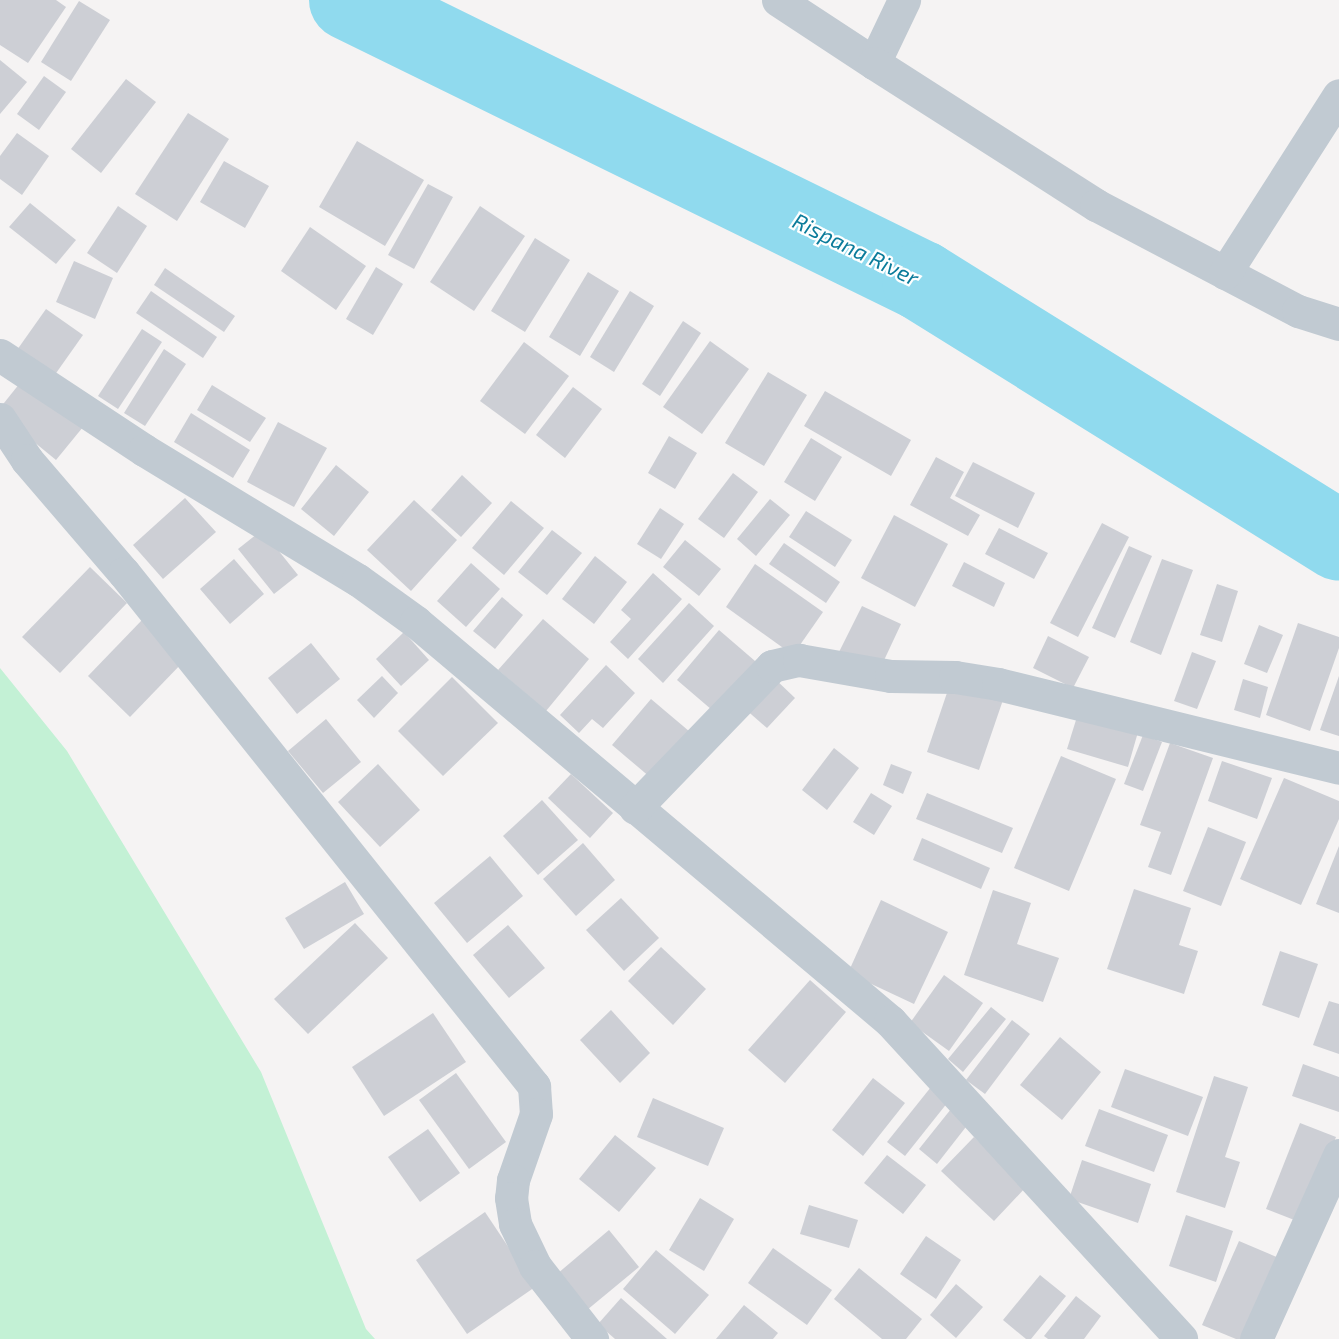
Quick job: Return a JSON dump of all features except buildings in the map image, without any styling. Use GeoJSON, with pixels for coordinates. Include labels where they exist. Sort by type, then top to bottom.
{"type":"FeatureCollection","features":[{"type":"Feature","properties":{"kind":"street"},"geometry":{"type":"LineString","coordinates":[[778,0],[1096,205],[1298,311],[1339,324]]}},
{"type":"Feature","properties":{"kind":"street"},"geometry":{"type":"LineString","coordinates":[[874,63],[904,0]]}},
{"type":"Feature","properties":{"kind":"street"},"geometry":{"type":"LineString","coordinates":[[1225,273],[1339,95]]}},
{"type":"Feature","properties":{"kind":"street"},"geometry":{"type":"LineString","coordinates":[[0,355],[144,450],[358,580],[416,622],[890,1021],[1181,1339]]}},
{"type":"Feature","properties":{"kind":"street"},"geometry":{"type":"LineString","coordinates":[[0,419],[27,460],[124,573],[534,1086],[536,1114],[513,1180],[511,1198],[515,1224],[534,1266],[592,1339]]}},
{"type":"Feature","properties":{"kind":"street"},"geometry":{"type":"LineString","coordinates":[[635,808],[772,666],[799,660],[891,676],[955,677],[998,684],[1339,768]]}},
{"type":"Feature","properties":{"kind":"street"},"geometry":{"type":"LineString","coordinates":[[1256,1339],[1339,1155]]}},
{"type":"Feature","properties":{"kind":"green space"},"geometry":{"type":"Polygon","coordinates":[[[0,668],[67,751],[261,1072],[366,1329],[375,1339],[0,1339],[0,668]]]}},
{"type":"Feature","properties":{"kind":"waterway","name":"Rispana River"},"geometry":{"type":"LineString","coordinates":[[349,0],[922,281],[1339,541]]}}]}
